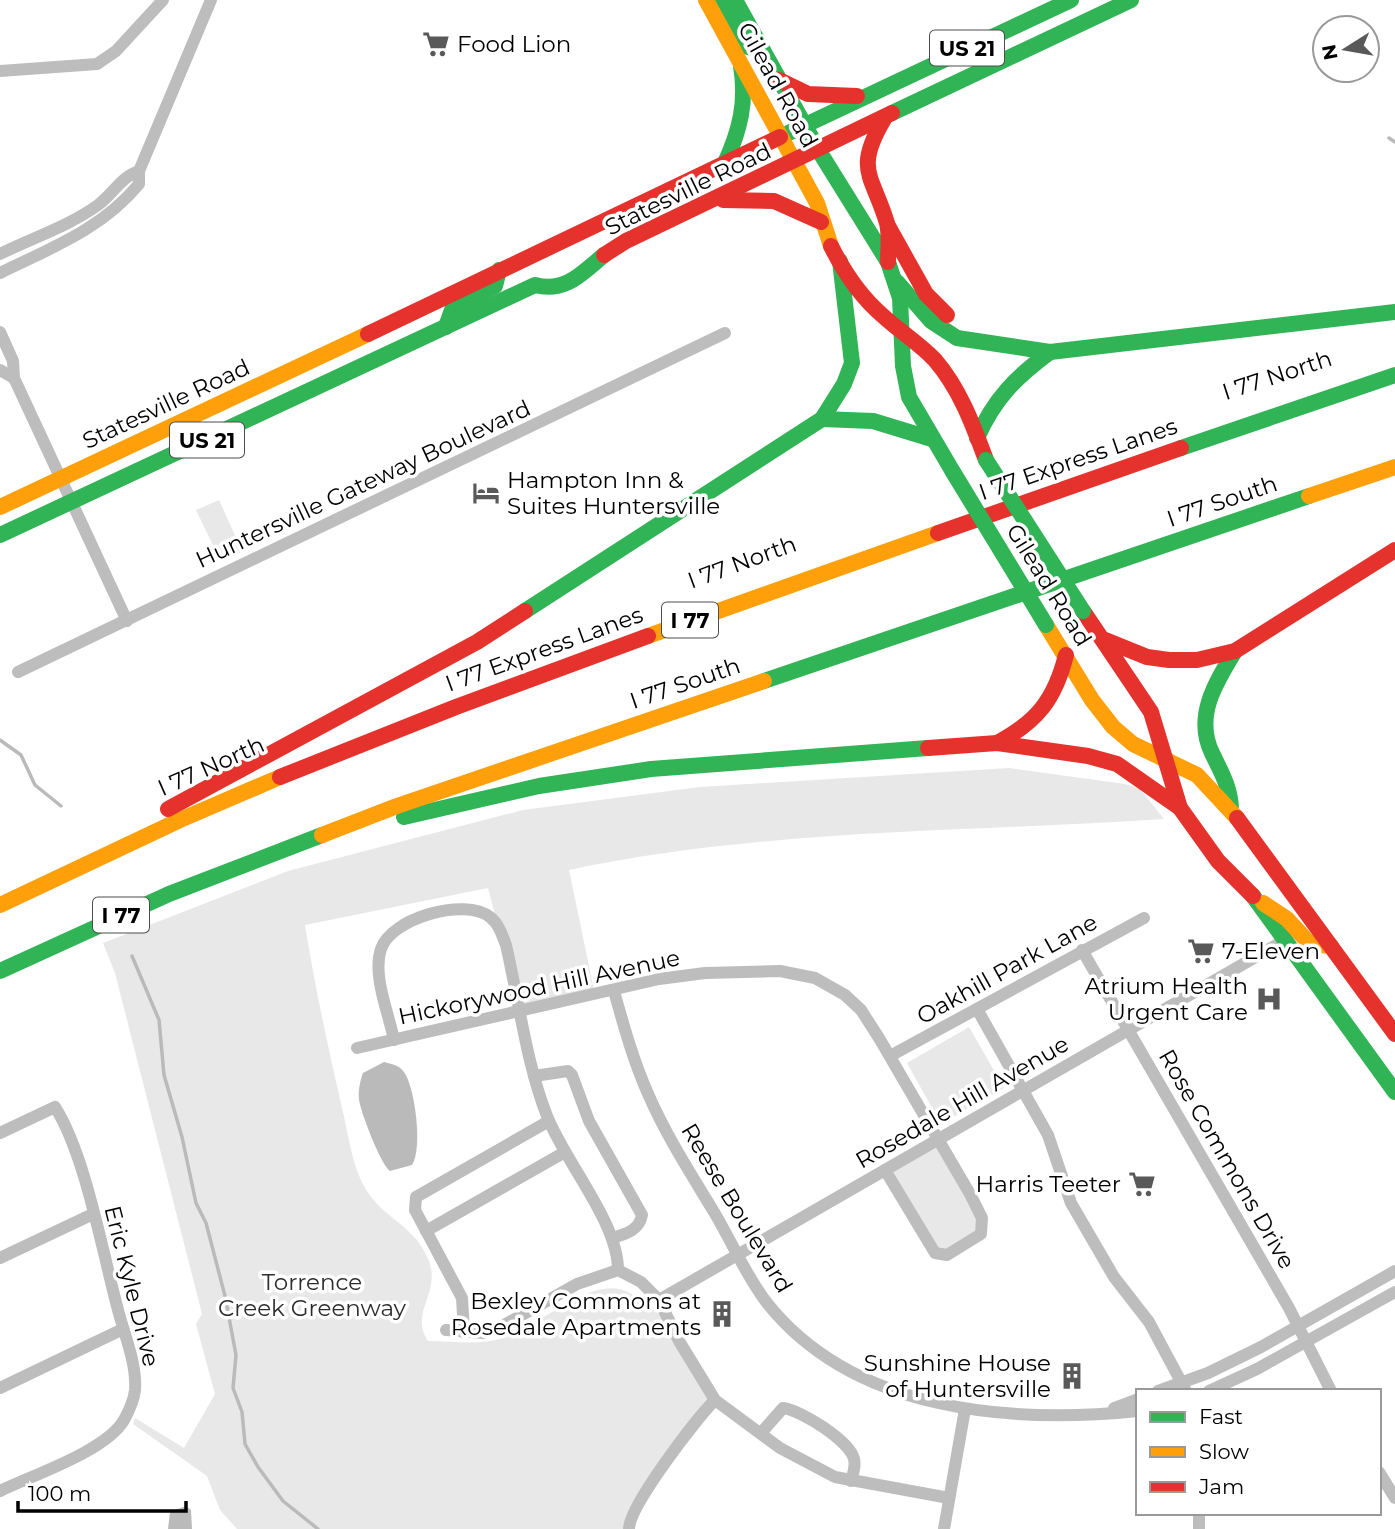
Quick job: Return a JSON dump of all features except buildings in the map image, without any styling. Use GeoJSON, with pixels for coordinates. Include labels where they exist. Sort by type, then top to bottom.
{"type":"FeatureCollection","features":[{"type":"Feature","properties":{"kind":"main road","name":"Gilead Road"},"geometry":{"type":"LineString","coordinates":[[706,0],[817,203],[821,222],[840,261],[868,303],[916,340],[942,369],[986,460],[1151,712],[1180,808],[1218,861],[1253,895],[1395,1092]]}},
{"type":"Feature","properties":{"kind":"main road"},"geometry":{"type":"LineString","coordinates":[[722,0],[748,47],[762,49]]}},
{"type":"Feature","properties":{"kind":"main road","name":"Gilead Road"},"geometry":{"type":"LineString","coordinates":[[734,0],[819,151],[888,262],[897,282],[909,397],[1046,625],[1111,723],[1134,745],[1197,775],[1231,810],[1395,1034]]}},
{"type":"Feature","properties":{"kind":"main road","name":"Statesville Road"},"geometry":{"type":"LineString","coordinates":[[0,507],[781,137],[862,96],[1071,0]]}},
{"type":"Feature","properties":{"kind":"main road","name":"Statesville Road"},"geometry":{"type":"LineString","coordinates":[[0,535],[74,503],[535,285],[551,288],[575,281],[610,249],[819,151],[997,60],[1131,0]]}},
{"type":"Feature","properties":{"kind":"main road"},"geometry":{"type":"LineString","coordinates":[[726,163],[745,111],[747,97],[741,66]]}},
{"type":"Feature","properties":{"kind":"main road"},"geometry":{"type":"LineString","coordinates":[[779,80],[808,94],[862,96]]}},
{"type":"Feature","properties":{"kind":"main road"},"geometry":{"type":"LineString","coordinates":[[885,118],[870,141],[865,157],[870,185],[887,226],[909,268],[934,304],[962,326],[998,342]]}},
{"type":"Feature","properties":{"kind":"main road"},"geometry":{"type":"LineString","coordinates":[[718,200],[774,201],[821,222]]}},
{"type":"Feature","properties":{"kind":"main road"},"geometry":{"type":"LineString","coordinates":[[887,226],[888,262]]}},
{"type":"Feature","properties":{"kind":"main road"},"geometry":{"type":"LineString","coordinates":[[535,285],[528,274],[529,268],[553,256],[565,239]]}},
{"type":"Feature","properties":{"kind":"main road"},"geometry":{"type":"LineString","coordinates":[[169,809],[477,642],[822,419],[844,384],[852,363],[840,261]]}},
{"type":"Feature","properties":{"kind":"main road"},"geometry":{"type":"LineString","coordinates":[[446,327],[453,307],[495,286],[499,270]]}},
{"type":"Feature","properties":{"kind":"main road"},"geometry":{"type":"LineString","coordinates":[[897,282],[944,331],[957,338],[998,342],[1049,352],[1259,330],[1395,312]]}},
{"type":"Feature","properties":{"kind":"main road"},"geometry":{"type":"LineString","coordinates":[[977,438],[991,406],[1009,382],[1049,352]]}},
{"type":"Feature","properties":{"kind":"main road","name":"I 77 North"},"geometry":{"type":"LineString","coordinates":[[420,703],[1012,491],[1395,360]]}},
{"type":"Feature","properties":{"kind":"main road","name":"I 77 Express Lanes"},"geometry":{"type":"LineString","coordinates":[[0,905],[236,794],[476,697],[1055,491],[1395,375]]}},
{"type":"Feature","properties":{"kind":"main road"},"geometry":{"type":"LineString","coordinates":[[822,419],[873,421],[932,439]]}},
{"type":"Feature","properties":{"kind":"main road","name":"I 77"},"geometry":{"type":"LineString","coordinates":[[0,955],[163,881],[392,792],[1395,452]]}},
{"type":"Feature","properties":{"kind":"main road","name":"I 77 South"},"geometry":{"type":"LineString","coordinates":[[0,971],[112,919],[244,863],[465,782],[1395,467]]}},
{"type":"Feature","properties":{"kind":"main road"},"geometry":{"type":"LineString","coordinates":[[1105,640],[1147,657],[1168,660],[1197,660],[1235,651],[1395,550]]}},
{"type":"Feature","properties":{"kind":"main road"},"geometry":{"type":"LineString","coordinates":[[1231,810],[1232,791],[1204,732],[1205,713],[1213,689],[1235,651]]}},
{"type":"Feature","properties":{"kind":"main road"},"geometry":{"type":"LineString","coordinates":[[997,743],[1030,725],[1045,711],[1055,694],[1066,655]]}},
{"type":"Feature","properties":{"kind":"main road","name":"I 77 North"},"geometry":{"type":"LineString","coordinates":[[0,889],[169,809],[344,734]]}},
{"type":"Feature","properties":{"kind":"main road"},"geometry":{"type":"LineString","coordinates":[[244,863],[441,807],[583,778],[707,764],[997,743],[1088,756],[1116,764],[1180,808]]}},
{"type":"Feature","properties":{"kind":"main road"},"geometry":{"type":"LineString","coordinates":[[1253,895],[1288,920],[1309,946],[1321,949],[1331,946]]}},
{"type":"Feature","properties":{"kind":"street"},"geometry":{"type":"LineString","coordinates":[[0,71],[97,64],[116,51],[163,0]]}},
{"type":"Feature","properties":{"kind":"street"},"geometry":{"type":"LineString","coordinates":[[0,273],[105,219],[139,184],[139,171],[211,0]]}},
{"type":"Feature","properties":{"kind":"street"},"geometry":{"type":"LineString","coordinates":[[0,254],[98,205],[127,175],[139,171]]}},
{"type":"Feature","properties":{"kind":"street"},"geometry":{"type":"LineString","coordinates":[[0,332],[13,361],[14,378],[127,621]]}},
{"type":"Feature","properties":{"kind":"street","name":"Huntersville Gateway Boulevard"},"geometry":{"type":"LineString","coordinates":[[18,672],[724,333]]}},
{"type":"Feature","properties":{"kind":"street"},"geometry":{"type":"LineString","coordinates":[[0,370],[14,378]]}},
{"type":"Feature","properties":{"kind":"street"},"geometry":{"type":"LineString","coordinates":[[394,1040],[380,972],[381,947],[396,928],[439,913],[478,910],[491,917],[499,927],[534,1076],[550,1121],[612,1238],[618,1270]]}},
{"type":"Feature","properties":{"kind":"street","name":"Oakhill Park Lane"},"geometry":{"type":"LineString","coordinates":[[890,1056],[1144,918]]}},
{"type":"Feature","properties":{"kind":"street","name":"Rosedale Hill Avenue"},"geometry":{"type":"LineString","coordinates":[[659,1300],[1285,940]]}},
{"type":"Feature","properties":{"kind":"street","name":"Rose Commons Drive"},"geometry":{"type":"LineString","coordinates":[[1082,950],[1299,1327],[1330,1389]]}},
{"type":"Feature","properties":{"kind":"street","name":"Hickorywood Hill Avenue"},"geometry":{"type":"LineString","coordinates":[[357,1048],[682,975],[797,973],[831,985],[862,1010],[982,1218],[981,1234],[947,1255],[931,1250],[886,1170]]}},
{"type":"Feature","properties":{"kind":"street","name":"Reese Boulevard"},"geometry":{"type":"LineString","coordinates":[[614,991],[650,1098],[738,1255],[767,1303],[827,1356],[872,1380],[934,1403],[965,1409],[1026,1417],[1136,1411]]}},
{"type":"Feature","properties":{"kind":"street"},"geometry":{"type":"LineString","coordinates":[[977,1009],[1056,1153],[1071,1203],[1114,1277],[1149,1322],[1185,1387],[1299,1327],[1395,1271]]}},
{"type":"Feature","properties":{"kind":"street"},"geometry":{"type":"LineString","coordinates":[[534,1076],[560,1070],[568,1071],[572,1075],[589,1121],[642,1216],[640,1223],[630,1232],[612,1238]]}},
{"type":"Feature","properties":{"kind":"street","name":"Eric Kyle Drive"},"geometry":{"type":"LineString","coordinates":[[0,1133],[55,1107],[73,1145],[93,1214],[134,1372],[135,1390],[121,1424],[104,1441],[0,1491]]}},
{"type":"Feature","properties":{"kind":"street"},"geometry":{"type":"LineString","coordinates":[[464,1332],[462,1298],[415,1210],[416,1197],[550,1121]]}},
{"type":"Feature","properties":{"kind":"street"},"geometry":{"type":"LineString","coordinates":[[426,1231],[565,1152]]}},
{"type":"Feature","properties":{"kind":"street"},"geometry":{"type":"LineString","coordinates":[[0,1258],[93,1214]]}},
{"type":"Feature","properties":{"kind":"street"},"geometry":{"type":"LineString","coordinates":[[446,1330],[483,1333],[497,1329],[577,1284],[618,1270],[641,1282],[659,1300],[679,1341],[715,1401],[792,1456],[851,1481],[949,1498]]}},
{"type":"Feature","properties":{"kind":"street"},"geometry":{"type":"LineString","coordinates":[[1213,1389],[1307,1342],[1395,1292]]}},
{"type":"Feature","properties":{"kind":"street"},"geometry":{"type":"LineString","coordinates":[[0,1388],[122,1329]]}},
{"type":"Feature","properties":{"kind":"street","name":"Reese Boulevard"},"geometry":{"type":"LineString","coordinates":[[1100,1413],[1136,1400]]}},
{"type":"Feature","properties":{"kind":"street"},"geometry":{"type":"LineString","coordinates":[[629,1529],[634,1508],[699,1416],[715,1401]]}},
{"type":"Feature","properties":{"kind":"street"},"geometry":{"type":"LineString","coordinates":[[761,1433],[783,1408],[802,1414],[848,1447],[854,1458],[851,1481]]}},
{"type":"Feature","properties":{"kind":"street"},"geometry":{"type":"LineString","coordinates":[[944,1529],[965,1409]]}},
{"type":"Feature","properties":{"kind":"street"},"geometry":{"type":"LineString","coordinates":[[1381,1475],[1395,1498]]}},
{"type":"Feature","properties":{"kind":"green space"},"geometry":{"type":"Polygon","coordinates":[[[219,500],[242,551],[221,562],[196,510],[219,500]]]}},
{"type":"Feature","properties":{"kind":"green space","name":"Torrence Creek Greenway"},"geometry":{"type":"Polygon","coordinates":[[[1009,768],[1125,784],[1140,789],[1164,819],[790,839],[641,857],[569,870],[595,995],[521,1012],[488,888],[305,925],[327,1040],[352,1152],[363,1185],[376,1203],[417,1240],[429,1261],[431,1283],[422,1321],[428,1341],[475,1342],[503,1338],[578,1297],[598,1290],[616,1288],[634,1295],[649,1312],[659,1300],[715,1400],[624,1529],[237,1529],[220,1510],[207,1476],[133,1424],[135,1418],[184,1448],[215,1394],[196,1324],[202,1314],[115,973],[103,943],[288,871],[523,810],[700,787],[1009,768]]]}},
{"type":"Feature","properties":{"kind":"green space"},"geometry":{"type":"Polygon","coordinates":[[[969,1027],[1004,1088],[941,1124],[907,1063],[969,1027]]]}},
{"type":"Feature","properties":{"kind":"green space"},"geometry":{"type":"Polygon","coordinates":[[[939,1141],[982,1227],[941,1255],[885,1170],[939,1141]]]}},
{"type":"Feature","properties":{"kind":"shaded area"},"geometry":{"type":"Polygon","coordinates":[[[384,1062],[400,1068],[408,1080],[417,1132],[412,1165],[390,1171],[372,1138],[359,1097],[363,1073],[384,1062]]]}},
{"type":"Feature","properties":{"kind":"shaded area"},"geometry":{"type":"Polygon","coordinates":[[[186,1506],[191,1510],[192,1529],[168,1529],[170,1512],[186,1506]]]}},
{"type":"Feature","properties":{"kind":"waterway"},"geometry":{"type":"LineString","coordinates":[[1389,138],[1395,142]]}},
{"type":"Feature","properties":{"kind":"waterway"},"geometry":{"type":"LineString","coordinates":[[0,740],[21,755],[35,785],[61,806]]}},
{"type":"Feature","properties":{"kind":"waterway"},"geometry":{"type":"LineString","coordinates":[[132,956],[159,1020],[164,1075],[182,1137],[196,1203],[206,1223],[225,1296],[236,1355],[233,1388],[242,1412],[245,1444],[283,1501],[318,1529]]}},
{"type":"Feature","properties":{"kind":"traffic: fast"},"geometry":{"type":"LineString","coordinates":[[722,0],[748,47],[762,49]]}},
{"type":"Feature","properties":{"kind":"traffic: fast"},"geometry":{"type":"LineString","coordinates":[[735,0],[819,151],[888,262],[900,298],[903,366],[909,397],[953,472]]}},
{"type":"Feature","properties":{"kind":"traffic: fast"},"geometry":{"type":"LineString","coordinates":[[780,137],[1071,0]]}},
{"type":"Feature","properties":{"kind":"traffic: fast"},"geometry":{"type":"LineString","coordinates":[[892,113],[1131,0]]}},
{"type":"Feature","properties":{"kind":"traffic: fast"},"geometry":{"type":"LineString","coordinates":[[725,163],[735,139],[743,104],[741,66]]}},
{"type":"Feature","properties":{"kind":"traffic: fast"},"geometry":{"type":"LineString","coordinates":[[0,535],[535,285],[546,287],[565,284],[581,275],[604,255]]}},
{"type":"Feature","properties":{"kind":"traffic: fast"},"geometry":{"type":"LineString","coordinates":[[525,611],[822,419],[844,384],[852,363],[840,261]]}},
{"type":"Feature","properties":{"kind":"traffic: fast"},"geometry":{"type":"LineString","coordinates":[[446,327],[453,307],[495,286],[499,270]]}},
{"type":"Feature","properties":{"kind":"traffic: fast"},"geometry":{"type":"LineString","coordinates":[[897,282],[931,321],[957,338],[1050,352],[1395,312]]}},
{"type":"Feature","properties":{"kind":"traffic: fast"},"geometry":{"type":"LineString","coordinates":[[977,438],[1007,390],[1050,352]]}},
{"type":"Feature","properties":{"kind":"traffic: fast"},"geometry":{"type":"LineString","coordinates":[[1181,448],[1395,375]]}},
{"type":"Feature","properties":{"kind":"traffic: fast"},"geometry":{"type":"LineString","coordinates":[[822,419],[873,421],[932,439]]}},
{"type":"Feature","properties":{"kind":"traffic: fast"},"geometry":{"type":"LineString","coordinates":[[986,460],[1083,611]]}},
{"type":"Feature","properties":{"kind":"traffic: fast"},"geometry":{"type":"LineString","coordinates":[[953,472],[1046,625]]}},
{"type":"Feature","properties":{"kind":"traffic: fast"},"geometry":{"type":"LineString","coordinates":[[764,681],[1309,496]]}},
{"type":"Feature","properties":{"kind":"traffic: fast"},"geometry":{"type":"LineString","coordinates":[[1231,810],[1227,787],[1212,753],[1205,726],[1206,713],[1215,687],[1235,651]]}},
{"type":"Feature","properties":{"kind":"traffic: fast"},"geometry":{"type":"LineString","coordinates":[[404,817],[539,786],[651,769],[928,748]]}},
{"type":"Feature","properties":{"kind":"traffic: fast"},"geometry":{"type":"LineString","coordinates":[[0,971],[169,894],[322,835]]}},
{"type":"Feature","properties":{"kind":"traffic: fast"},"geometry":{"type":"LineString","coordinates":[[1253,896],[1395,1092]]}},
{"type":"Feature","properties":{"kind":"traffic: slow"},"geometry":{"type":"LineString","coordinates":[[706,0],[817,203],[831,246]]}},
{"type":"Feature","properties":{"kind":"traffic: slow"},"geometry":{"type":"LineString","coordinates":[[0,507],[368,334]]}},
{"type":"Feature","properties":{"kind":"traffic: slow"},"geometry":{"type":"LineString","coordinates":[[1309,496],[1395,467]]}},
{"type":"Feature","properties":{"kind":"traffic: slow"},"geometry":{"type":"LineString","coordinates":[[648,636],[938,533]]}},
{"type":"Feature","properties":{"kind":"traffic: slow"},"geometry":{"type":"LineString","coordinates":[[1046,625],[1092,700],[1113,727],[1133,744],[1197,775],[1237,818]]}},
{"type":"Feature","properties":{"kind":"traffic: slow"},"geometry":{"type":"LineString","coordinates":[[322,835],[397,806],[764,681]]}},
{"type":"Feature","properties":{"kind":"traffic: slow"},"geometry":{"type":"LineString","coordinates":[[0,905],[180,820],[280,777]]}},
{"type":"Feature","properties":{"kind":"traffic: slow"},"geometry":{"type":"LineString","coordinates":[[1263,903],[1287,919],[1310,944],[1331,946]]}},
{"type":"Feature","properties":{"kind":"traffic: jam"},"geometry":{"type":"LineString","coordinates":[[779,80],[808,94],[857,96]]}},
{"type":"Feature","properties":{"kind":"traffic: jam"},"geometry":{"type":"LineString","coordinates":[[604,255],[626,241],[892,113]]}},
{"type":"Feature","properties":{"kind":"traffic: jam"},"geometry":{"type":"LineString","coordinates":[[884,119],[875,136],[868,161],[872,182],[887,223],[888,262]]}},
{"type":"Feature","properties":{"kind":"traffic: jam"},"geometry":{"type":"LineString","coordinates":[[368,334],[780,137]]}},
{"type":"Feature","properties":{"kind":"traffic: jam"},"geometry":{"type":"LineString","coordinates":[[723,200],[774,201],[821,222]]}},
{"type":"Feature","properties":{"kind":"traffic: jam"},"geometry":{"type":"LineString","coordinates":[[888,226],[926,294],[947,315]]}},
{"type":"Feature","properties":{"kind":"traffic: jam"},"geometry":{"type":"LineString","coordinates":[[831,246],[847,274],[867,300],[929,354],[944,371],[965,408],[986,460]]}},
{"type":"Feature","properties":{"kind":"traffic: jam"},"geometry":{"type":"LineString","coordinates":[[938,533],[1181,448]]}},
{"type":"Feature","properties":{"kind":"traffic: jam"},"geometry":{"type":"LineString","coordinates":[[1105,640],[1147,657],[1169,660],[1197,660],[1235,651],[1395,550]]}},
{"type":"Feature","properties":{"kind":"traffic: jam"},"geometry":{"type":"LineString","coordinates":[[168,809],[477,642],[525,611]]}},
{"type":"Feature","properties":{"kind":"traffic: jam"},"geometry":{"type":"LineString","coordinates":[[1083,611],[1151,712],[1180,808],[1218,861],[1253,896]]}},
{"type":"Feature","properties":{"kind":"traffic: jam"},"geometry":{"type":"LineString","coordinates":[[280,777],[456,707],[648,636]]}},
{"type":"Feature","properties":{"kind":"traffic: jam"},"geometry":{"type":"LineString","coordinates":[[997,743],[1023,727],[1042,708],[1062,671],[1066,655]]}},
{"type":"Feature","properties":{"kind":"traffic: jam"},"geometry":{"type":"LineString","coordinates":[[928,748],[997,743],[1088,756],[1117,764],[1180,808]]}},
{"type":"Feature","properties":{"kind":"traffic: jam"},"geometry":{"type":"LineString","coordinates":[[1237,818],[1395,1034]]}},
{"type":"Feature","properties":{"kind":"place","name":"Food Lion"},"geometry":{"type":"Point","coordinates":[436,44]}},
{"type":"Feature","properties":{"kind":"place","name":"Hampton Inn & Suites Huntersville"},"geometry":{"type":"Point","coordinates":[486,493]}},
{"type":"Feature","properties":{"kind":"place","name":"7-Eleven"},"geometry":{"type":"Point","coordinates":[1201,951]}},
{"type":"Feature","properties":{"kind":"place","name":"Atrium Health Urgent Care"},"geometry":{"type":"Point","coordinates":[1269,999]}},
{"type":"Feature","properties":{"kind":"place","name":"Harris Teeter"},"geometry":{"type":"Point","coordinates":[1142,1184]}},
{"type":"Feature","properties":{"kind":"place","name":"Bexley Commons at Rosedale Apartments"},"geometry":{"type":"Point","coordinates":[722,1314]}},
{"type":"Feature","properties":{"kind":"place","name":"Sunshine House of Huntersville"},"geometry":{"type":"Point","coordinates":[1072,1376]}}]}
